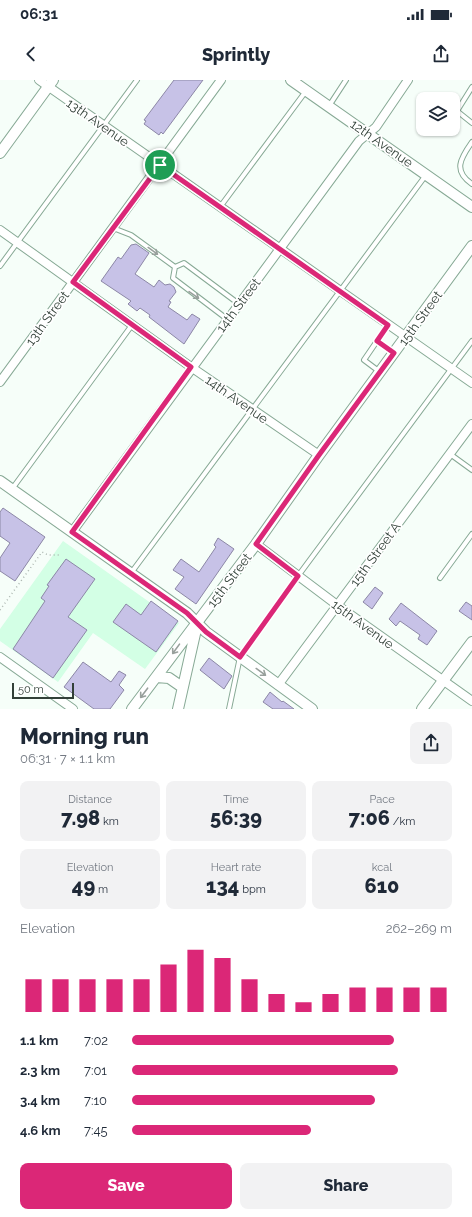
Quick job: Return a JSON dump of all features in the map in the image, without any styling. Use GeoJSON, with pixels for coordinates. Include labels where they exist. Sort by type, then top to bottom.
{"type":"FeatureCollection","features":[{"type":"Feature","properties":{"kind":"street","name":"13th Avenue"},"geometry":{"type":"LineString","coordinates":[[39,80],[51,83],[103,125],[472,383]]}},
{"type":"Feature","properties":{"kind":"street","name":"13th Street"},"geometry":{"type":"LineString","coordinates":[[0,382],[221,80]]}},
{"type":"Feature","properties":{"kind":"street","name":"12th Avenue"},"geometry":{"type":"LineString","coordinates":[[291,80],[472,207]]}},
{"type":"Feature","properties":{"kind":"street","name":"14th Street"},"geometry":{"type":"LineString","coordinates":[[72,532],[191,367],[280,250],[358,141],[376,127],[408,80]]}},
{"type":"Feature","properties":{"kind":"street"},"geometry":{"type":"LineString","coordinates":[[2,146],[51,83]]}},
{"type":"Feature","properties":{"kind":"street","name":"14th Avenue"},"geometry":{"type":"LineString","coordinates":[[0,230],[191,367],[319,455]]}},
{"type":"Feature","properties":{"kind":"street","name":"15th Street"},"geometry":{"type":"LineString","coordinates":[[156,677],[180,643],[197,623],[256,544],[319,455],[472,246]]}},
{"type":"Feature","properties":{"kind":"street","name":"15th Street A"},"geometry":{"type":"LineString","coordinates":[[278,685],[472,424]]}},
{"type":"Feature","properties":{"kind":"street"},"geometry":{"type":"LineString","coordinates":[[0,481],[187,613],[206,632],[312,709]]}},
{"type":"Feature","properties":{"kind":"street","name":"15th Avenue"},"geometry":{"type":"LineString","coordinates":[[256,544],[337,605],[472,702]]}},
{"type":"Feature","properties":{"kind":"street"},"geometry":{"type":"LineString","coordinates":[[178,709],[197,623]]}},
{"type":"Feature","properties":{"kind":"street"},"geometry":{"type":"LineString","coordinates":[[422,709],[472,642]]}},
{"type":"Feature","properties":{"kind":"street"},"geometry":{"type":"LineString","coordinates":[[0,657],[73,709]]}},
{"type":"Feature","properties":{"kind":"street"},"geometry":{"type":"LineString","coordinates":[[132,709],[156,677],[169,678],[182,688]]}},
{"type":"Feature","properties":{"kind":"lane"},"geometry":{"type":"LineString","coordinates":[[0,266],[137,80]]}},
{"type":"Feature","properties":{"kind":"lane"},"geometry":{"type":"LineString","coordinates":[[329,106],[346,80]]}},
{"type":"Feature","properties":{"kind":"lane"},"geometry":{"type":"LineString","coordinates":[[472,87],[456,111],[472,123]]}},
{"type":"Feature","properties":{"kind":"lane"},"geometry":{"type":"LineString","coordinates":[[220,208],[306,90]]}},
{"type":"Feature","properties":{"kind":"lane"},"geometry":{"type":"LineString","coordinates":[[472,142],[467,149],[459,169],[461,174],[472,184]]}},
{"type":"Feature","properties":{"kind":"lane"},"geometry":{"type":"LineString","coordinates":[[130,574],[426,174]]}},
{"type":"Feature","properties":{"kind":"lane"},"geometry":{"type":"LineString","coordinates":[[113,228],[131,236],[175,267]]}},
{"type":"Feature","properties":{"kind":"lane"},"geometry":{"type":"LineString","coordinates":[[175,267],[184,263],[239,304]]}},
{"type":"Feature","properties":{"kind":"lane"},"geometry":{"type":"LineString","coordinates":[[175,267],[173,278],[228,319]]}},
{"type":"Feature","properties":{"kind":"lane"},"geometry":{"type":"LineString","coordinates":[[12,489],[132,325]]}},
{"type":"Feature","properties":{"kind":"lane"},"geometry":{"type":"LineString","coordinates":[[380,372],[364,360],[388,325]]}},
{"type":"Feature","properties":{"kind":"lane"},"geometry":{"type":"LineString","coordinates":[[377,341],[394,353]]}},
{"type":"Feature","properties":{"kind":"lane"},"geometry":{"type":"LineString","coordinates":[[229,709],[240,657],[472,341]]}},
{"type":"Feature","properties":{"kind":"lane"},"geometry":{"type":"LineString","coordinates":[[449,453],[472,470]]}},
{"type":"Feature","properties":{"kind":"lane"},"geometry":{"type":"LineString","coordinates":[[440,578],[472,534]]}},
{"type":"Feature","properties":{"kind":"path"},"geometry":{"type":"LineString","coordinates":[[0,610],[42,552],[48,555],[60,555]]}},
{"type":"Feature","properties":{"kind":"shaded area"},"geometry":{"type":"Polygon","coordinates":[[[63,541],[179,623],[145,669],[93,633],[58,682],[0,641],[0,629],[63,541]]]}},
{"type":"Feature","properties":{"kind":"building"},"geometry":{"type":"Polygon","coordinates":[[[174,80],[203,80],[163,134],[161,132],[159,135],[144,124],[146,121],[144,120],[174,80]]]}},
{"type":"Feature","properties":{"kind":"building"},"geometry":{"type":"Polygon","coordinates":[[[136,244],[149,253],[135,274],[154,287],[159,280],[165,285],[170,284],[174,287],[176,292],[169,301],[171,302],[168,307],[187,320],[192,314],[200,319],[184,344],[149,317],[150,315],[140,308],[137,311],[128,304],[131,301],[101,281],[118,257],[121,259],[131,245],[136,244]]]}},
{"type":"Feature","properties":{"kind":"building"},"geometry":{"type":"Polygon","coordinates":[[[3,508],[45,537],[15,581],[0,571],[0,558],[10,543],[0,536],[0,512],[3,508]]]}},
{"type":"Feature","properties":{"kind":"building"},"geometry":{"type":"Polygon","coordinates":[[[218,538],[234,549],[196,604],[175,589],[184,577],[173,570],[181,559],[199,572],[216,547],[214,545],[218,538]]]}},
{"type":"Feature","properties":{"kind":"building"},"geometry":{"type":"Polygon","coordinates":[[[66,559],[95,579],[68,617],[87,630],[53,678],[13,649],[45,601],[41,598],[49,586],[47,585],[66,559]]]}},
{"type":"Feature","properties":{"kind":"building"},"geometry":{"type":"Polygon","coordinates":[[[375,587],[383,593],[372,609],[363,602],[375,587]]]}},
{"type":"Feature","properties":{"kind":"building"},"geometry":{"type":"Polygon","coordinates":[[[151,601],[178,621],[156,652],[113,622],[126,604],[141,615],[151,601]]]}},
{"type":"Feature","properties":{"kind":"building"},"geometry":{"type":"Polygon","coordinates":[[[466,602],[472,606],[472,620],[459,611],[466,602]]]}},
{"type":"Feature","properties":{"kind":"building"},"geometry":{"type":"Polygon","coordinates":[[[401,603],[437,631],[427,645],[418,639],[420,635],[400,621],[396,626],[389,619],[401,603]]]}},
{"type":"Feature","properties":{"kind":"building"},"geometry":{"type":"Polygon","coordinates":[[[209,658],[232,676],[224,689],[200,670],[209,658]]]}},
{"type":"Feature","properties":{"kind":"building"},"geometry":{"type":"Polygon","coordinates":[[[83,662],[111,682],[119,671],[126,675],[119,685],[124,690],[110,709],[94,709],[64,687],[83,662]]]}},
{"type":"Feature","properties":{"kind":"building"},"geometry":{"type":"Polygon","coordinates":[[[270,692],[282,702],[283,701],[294,709],[273,709],[263,702],[270,692]]]}},
{"type":"Feature","properties":{"kind":"route"},"geometry":{"type":"LineString","coordinates":[[160,165],[388,325],[377,341],[394,353],[256,544],[298,576],[240,657],[206,632],[187,613],[72,532],[191,367],[73,282],[160,165]]}}]}
